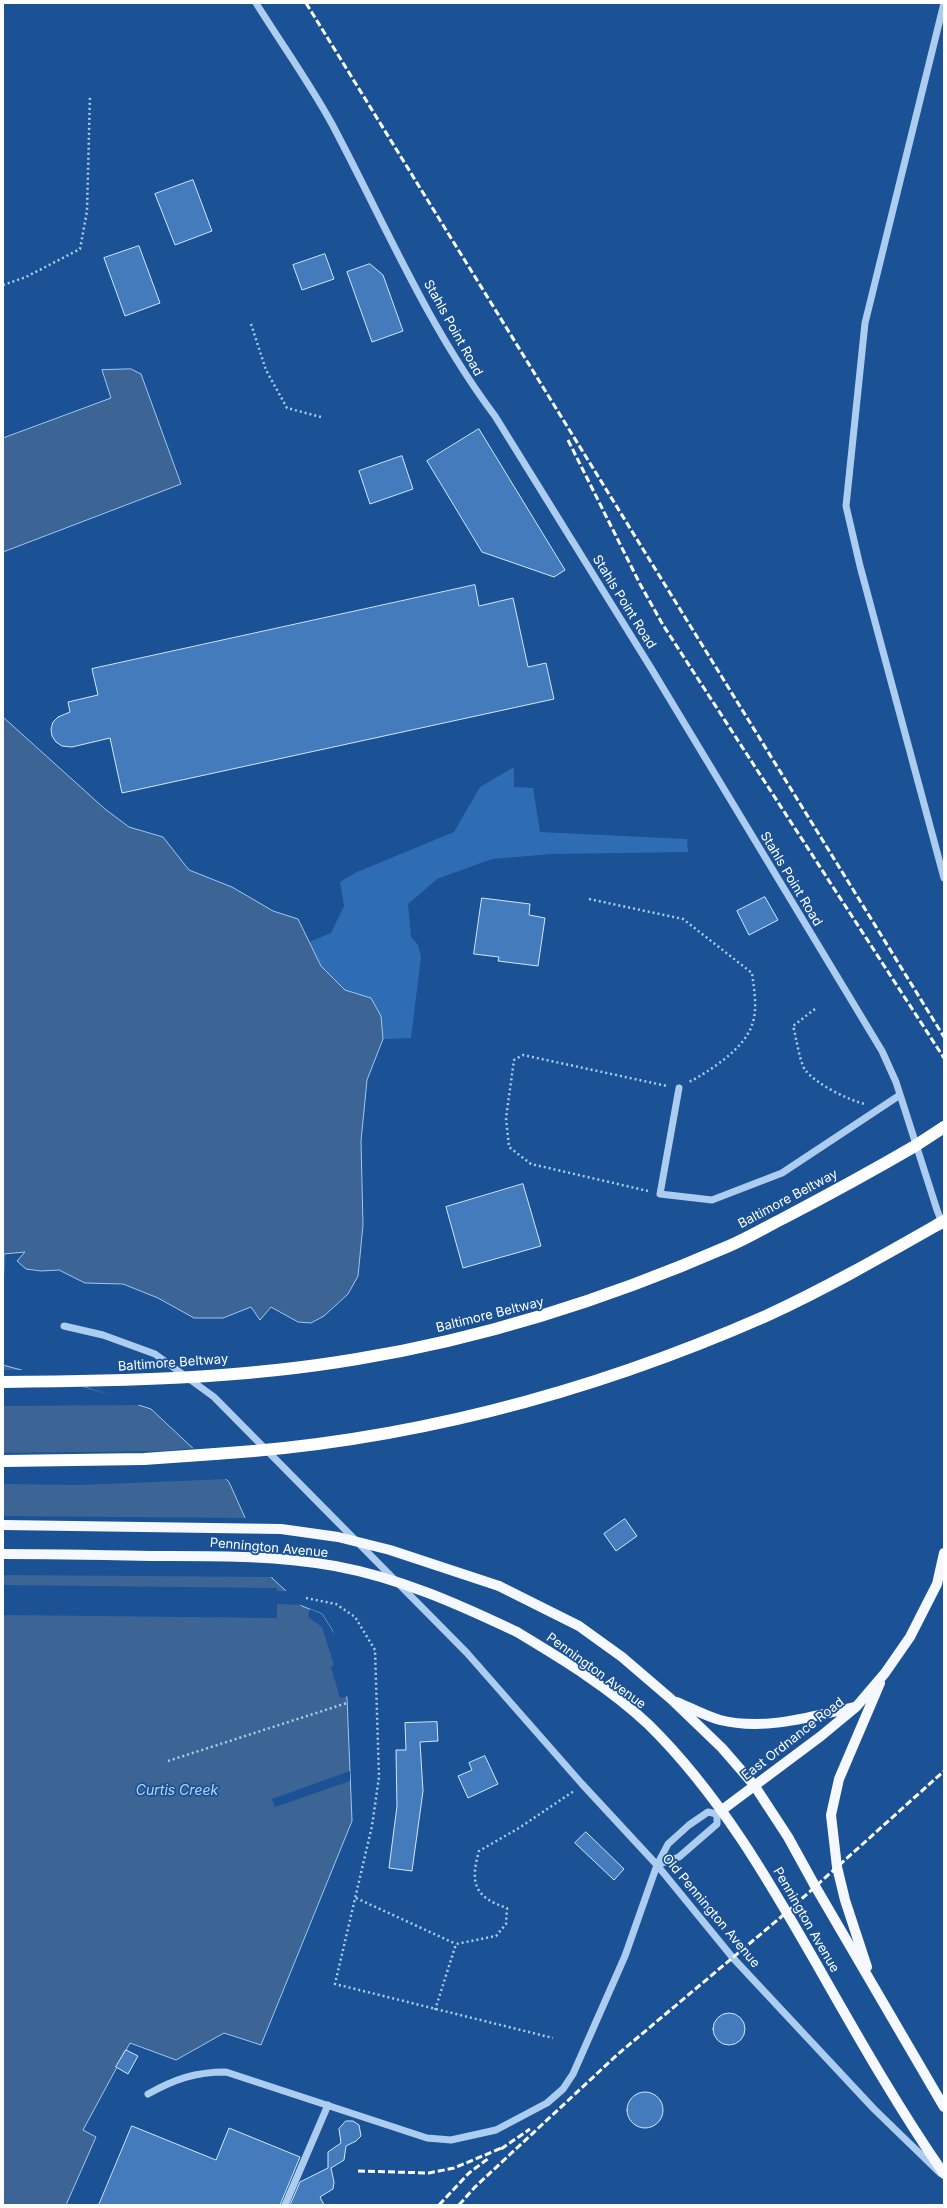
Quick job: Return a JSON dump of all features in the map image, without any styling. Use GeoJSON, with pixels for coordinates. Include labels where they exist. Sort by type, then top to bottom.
{"type":"FeatureCollection","features":[{"type":"Feature","properties":{"kind":"highway","name":"Baltimore Beltway"},"geometry":{"type":"LineString","coordinates":[[3,1382],[134,1381],[261,1372],[357,1359],[456,1339],[544,1316],[642,1282],[732,1245],[889,1161],[944,1127]]}},
{"type":"Feature","properties":{"kind":"highway"},"geometry":{"type":"LineString","coordinates":[[3,1461],[144,1458],[275,1450],[380,1435],[474,1415],[576,1388],[673,1354],[774,1312],[856,1271],[944,1221]]}},
{"type":"Feature","properties":{"kind":"main road","name":"Pennington Avenue"},"geometry":{"type":"LineString","coordinates":[[3,1525],[223,1526],[281,1529],[338,1537],[390,1550],[498,1586],[579,1626],[622,1656],[671,1699],[722,1748],[754,1785],[788,1837],[944,2107]]}},
{"type":"Feature","properties":{"kind":"main road","name":"East Ordnance Road"},"geometry":{"type":"LineString","coordinates":[[720,1812],[821,1736],[856,1707],[885,1673],[910,1637],[937,1584],[944,1553]]}},
{"type":"Feature","properties":{"kind":"main road","name":"Pennington Avenue"},"geometry":{"type":"LineString","coordinates":[[3,1554],[223,1556],[279,1559],[336,1566],[383,1578],[450,1600],[517,1632],[559,1657],[602,1688],[648,1725],[690,1770],[757,1862],[876,2068],[913,2129],[944,2174]]}},
{"type":"Feature","properties":{"kind":"main road"},"geometry":{"type":"LineString","coordinates":[[874,1988],[844,1900],[837,1867],[831,1815],[839,1779],[885,1673]]}},
{"type":"Feature","properties":{"kind":"main road"},"geometry":{"type":"LineString","coordinates":[[671,1699],[719,1720],[742,1723],[770,1724],[856,1707]]}},
{"type":"Feature","properties":{"kind":"street","name":"Stahls Point Road"},"geometry":{"type":"LineString","coordinates":[[256,3],[331,122],[441,334],[473,388],[499,423],[651,668],[882,1051],[900,1096],[937,1210],[944,1226]]}},
{"type":"Feature","properties":{"kind":"street"},"geometry":{"type":"LineString","coordinates":[[944,3],[865,323],[846,506],[860,566],[944,878]]}},
{"type":"Feature","properties":{"kind":"street"},"geometry":{"type":"LineString","coordinates":[[679,1088],[660,1194],[712,1200],[782,1173],[900,1096]]}},
{"type":"Feature","properties":{"kind":"street","name":"Old Pennington Avenue"},"geometry":{"type":"LineString","coordinates":[[64,1326],[103,1335],[155,1354],[214,1397],[468,1653],[582,1784],[657,1865],[733,1958],[874,2109],[944,2178]]}},
{"type":"Feature","properties":{"kind":"street","name":"East Ordnance Road"},"geometry":{"type":"LineString","coordinates":[[708,1812],[720,1812],[717,1824],[679,1857],[657,1865],[668,1844],[689,1825],[708,1812]]}},
{"type":"Feature","properties":{"kind":"street"},"geometry":{"type":"LineString","coordinates":[[148,2094],[172,2081],[205,2072],[226,2072],[427,2138],[451,2140],[496,2130],[547,2103],[563,2088],[573,2074],[625,1956],[657,1865]]}},
{"type":"Feature","properties":{"kind":"street"},"geometry":{"type":"LineString","coordinates":[[285,2205],[328,2105]]}},
{"type":"Feature","properties":{"kind":"path"},"geometry":{"type":"LineString","coordinates":[[3,285],[26,277],[80,248],[87,211],[90,95]]}},
{"type":"Feature","properties":{"kind":"path"},"geometry":{"type":"LineString","coordinates":[[251,324],[266,370],[287,408],[321,417]]}},
{"type":"Feature","properties":{"kind":"path"},"geometry":{"type":"LineString","coordinates":[[589,899],[683,919],[752,973],[755,1001],[752,1026],[737,1047],[712,1070],[679,1088],[650,1084],[523,1055],[514,1060],[506,1118],[509,1148],[532,1164],[660,1194]]}},
{"type":"Feature","properties":{"kind":"path"},"geometry":{"type":"LineString","coordinates":[[815,1009],[793,1026],[805,1070],[830,1088],[854,1101],[882,1108]]}},
{"type":"Feature","properties":{"kind":"path"},"geometry":{"type":"LineString","coordinates":[[306,1598],[336,1604],[355,1617],[375,1650],[378,1777],[372,1826],[335,1984],[553,2038]]}},
{"type":"Feature","properties":{"kind":"path"},"geometry":{"type":"LineString","coordinates":[[168,1762],[347,1703]]}},
{"type":"Feature","properties":{"kind":"path"},"geometry":{"type":"LineString","coordinates":[[356,1898],[456,1944],[496,1936],[506,1924],[507,1908],[490,1902],[479,1893],[474,1869],[479,1851],[567,1797],[582,1784]]}},
{"type":"Feature","properties":{"kind":"path"},"geometry":{"type":"LineString","coordinates":[[435,2010],[456,1944]]}},
{"type":"Feature","properties":{"kind":"shaded area"},"geometry":{"type":"Polygon","coordinates":[[[514,767],[514,787],[533,788],[540,832],[687,839],[688,852],[552,854],[492,859],[437,879],[408,904],[411,937],[418,945],[421,957],[411,1038],[383,1039],[381,1016],[315,1038],[255,900],[273,911],[298,919],[309,942],[331,933],[344,906],[340,882],[357,872],[454,832],[480,787],[514,767]]]}},
{"type":"Feature","properties":{"kind":"water"},"geometry":{"type":"Polygon","coordinates":[[[131,369],[141,374],[181,484],[3,552],[3,438],[111,398],[102,370],[131,369]]]}},
{"type":"Feature","properties":{"kind":"water"},"geometry":{"type":"Polygon","coordinates":[[[3,717],[105,809],[129,827],[163,837],[189,870],[232,887],[273,911],[298,919],[321,966],[345,990],[371,998],[381,1016],[383,1039],[367,1080],[361,1141],[363,1225],[358,1276],[348,1294],[324,1316],[311,1323],[298,1322],[271,1307],[260,1320],[251,1307],[223,1318],[194,1318],[158,1298],[123,1284],[85,1283],[59,1270],[41,1271],[26,1269],[17,1261],[25,1252],[4,1254],[3,1307],[3,717]]]}},
{"type":"Feature","properties":{"kind":"water","name":"Curtis Creek"},"geometry":{"type":"Polygon","coordinates":[[[3,1365],[87,1388],[151,1409],[229,1482],[272,1578],[302,1606],[322,1614],[332,1630],[347,1698],[352,1821],[261,2045],[224,2033],[176,2060],[130,2043],[83,2130],[96,2137],[66,2205],[3,2205],[3,1365]]]}},
{"type":"Feature","properties":{"kind":"pier"},"geometry":{"type":"Polygon","coordinates":[[[3,1370],[26,1370],[145,1405],[3,1406],[3,1370]]]}},
{"type":"Feature","properties":{"kind":"pier"},"geometry":{"type":"Polygon","coordinates":[[[196,1448],[228,1479],[80,1485],[3,1484],[3,1453],[162,1451],[196,1448]]]}},
{"type":"Feature","properties":{"kind":"pier"},"geometry":{"type":"Polygon","coordinates":[[[3,1516],[247,1518],[273,1577],[3,1575],[3,1516]]]}},
{"type":"Feature","properties":{"kind":"pier"},"geometry":{"type":"Polygon","coordinates":[[[3,1585],[277,1588],[277,1591],[289,1591],[305,1605],[277,1604],[277,1618],[3,1615],[3,1585]]]}},
{"type":"Feature","properties":{"kind":"pier"},"geometry":{"type":"Polygon","coordinates":[[[310,1609],[322,1614],[332,1630],[337,1643],[348,1696],[340,1698],[331,1667],[334,1665],[322,1627],[308,1617],[310,1609]]]}},
{"type":"Feature","properties":{"kind":"pier"},"geometry":{"type":"Polygon","coordinates":[[[350,1771],[350,1781],[275,1807],[272,1799],[350,1771]]]}},
{"type":"Feature","properties":{"kind":"building"},"geometry":{"type":"Polygon","coordinates":[[[193,180],[212,231],[175,245],[155,194],[193,180]]]}},
{"type":"Feature","properties":{"kind":"building"},"geometry":{"type":"Polygon","coordinates":[[[139,246],[160,303],[125,316],[104,258],[139,246]]]}},
{"type":"Feature","properties":{"kind":"building"},"geometry":{"type":"Polygon","coordinates":[[[325,254],[334,279],[302,290],[293,265],[325,254]]]}},
{"type":"Feature","properties":{"kind":"building"},"geometry":{"type":"Polygon","coordinates":[[[370,264],[383,275],[403,331],[372,342],[347,272],[370,264]]]}},
{"type":"Feature","properties":{"kind":"building"},"geometry":{"type":"Polygon","coordinates":[[[479,429],[565,570],[554,577],[482,552],[427,461],[479,429]]]}},
{"type":"Feature","properties":{"kind":"building"},"geometry":{"type":"Polygon","coordinates":[[[402,456],[413,489],[370,504],[359,471],[402,456]]]}},
{"type":"Feature","properties":{"kind":"building"},"geometry":{"type":"Polygon","coordinates":[[[475,585],[479,606],[513,598],[528,667],[546,663],[554,699],[122,793],[110,738],[72,747],[62,746],[56,742],[52,736],[51,729],[53,722],[58,717],[70,712],[68,702],[98,695],[92,669],[475,585]]]}},
{"type":"Feature","properties":{"kind":"building"},"geometry":{"type":"Polygon","coordinates":[[[765,897],[778,920],[749,935],[737,911],[765,897]]]}},
{"type":"Feature","properties":{"kind":"building"},"geometry":{"type":"Polygon","coordinates":[[[482,898],[530,904],[529,915],[545,918],[538,966],[498,961],[499,957],[474,954],[482,898]]]}},
{"type":"Feature","properties":{"kind":"building"},"geometry":{"type":"Polygon","coordinates":[[[523,1184],[541,1246],[463,1268],[446,1207],[523,1184]]]}},
{"type":"Feature","properties":{"kind":"building"},"geometry":{"type":"Polygon","coordinates":[[[625,1519],[637,1536],[616,1551],[604,1534],[625,1519]]]}},
{"type":"Feature","properties":{"kind":"building"},"geometry":{"type":"Polygon","coordinates":[[[437,1722],[438,1741],[420,1742],[423,1791],[412,1871],[389,1868],[397,1806],[396,1750],[406,1750],[405,1723],[437,1722]]]}},
{"type":"Feature","properties":{"kind":"building"},"geometry":{"type":"Polygon","coordinates":[[[485,1756],[498,1784],[468,1798],[458,1776],[472,1770],[469,1763],[485,1756]]]}},
{"type":"Feature","properties":{"kind":"building"},"geometry":{"type":"Polygon","coordinates":[[[586,1832],[624,1869],[614,1880],[575,1843],[586,1832]]]}},
{"type":"Feature","properties":{"kind":"building"},"geometry":{"type":"Polygon","coordinates":[[[726,2013],[732,2013],[742,2020],[745,2029],[744,2035],[738,2042],[732,2045],[726,2045],[716,2038],[713,2032],[713,2026],[720,2016],[726,2013]]]}},
{"type":"Feature","properties":{"kind":"building"},"geometry":{"type":"Polygon","coordinates":[[[126,2050],[138,2056],[128,2074],[116,2067],[126,2050]]]}},
{"type":"Feature","properties":{"kind":"building"},"geometry":{"type":"Polygon","coordinates":[[[649,2092],[658,2097],[662,2103],[662,2117],[658,2123],[649,2128],[641,2128],[632,2123],[628,2117],[627,2106],[632,2097],[638,2093],[649,2092]]]}},
{"type":"Feature","properties":{"kind":"building"},"geometry":{"type":"Polygon","coordinates":[[[346,2121],[353,2121],[359,2125],[361,2136],[356,2141],[346,2146],[344,2160],[331,2168],[334,2182],[333,2189],[320,2197],[324,2205],[290,2205],[300,2182],[328,2168],[328,2152],[341,2143],[339,2129],[346,2121]]]}},
{"type":"Feature","properties":{"kind":"building"},"geometry":{"type":"Polygon","coordinates":[[[132,2126],[216,2160],[229,2128],[300,2157],[280,2205],[99,2205],[132,2126]]]}},
{"type":"Feature","properties":{"kind":"railway"},"geometry":{"type":"LineString","coordinates":[[306,3],[944,1037]]}},
{"type":"Feature","properties":{"kind":"railway"},"geometry":{"type":"LineString","coordinates":[[568,440],[640,584],[663,625],[944,1058]]}},
{"type":"Feature","properties":{"kind":"railway"},"geometry":{"type":"LineString","coordinates":[[459,2205],[475,2187],[618,2054],[787,1912],[944,1771]]}},
{"type":"Feature","properties":{"kind":"railway"},"geometry":{"type":"LineString","coordinates":[[501,2149],[530,2129]]}},
{"type":"Feature","properties":{"kind":"railway"},"geometry":{"type":"LineString","coordinates":[[358,2171],[429,2173],[454,2168],[504,2147]]}},
{"type":"Feature","properties":{"kind":"railway"},"geometry":{"type":"LineString","coordinates":[[439,2205],[469,2173],[489,2158]]}}]}
